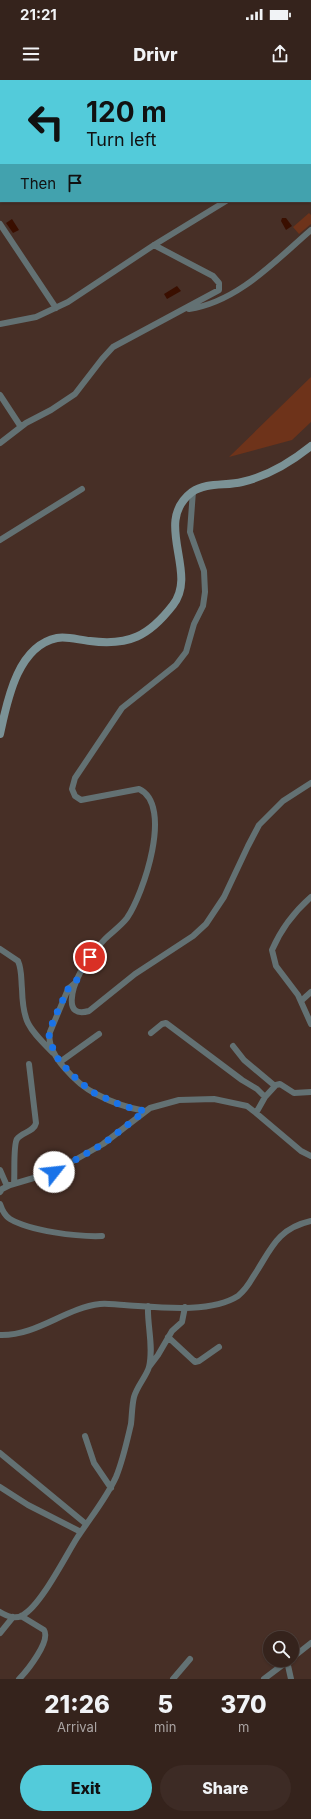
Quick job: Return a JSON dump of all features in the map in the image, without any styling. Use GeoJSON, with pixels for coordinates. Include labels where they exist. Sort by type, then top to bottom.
{"type":"FeatureCollection","features":[{"type":"Feature","properties":{"kind":"street"},"geometry":{"type":"LineString","coordinates":[[0,324],[31,319],[56,308],[224,202]]}},
{"type":"Feature","properties":{"kind":"street"},"geometry":{"type":"LineString","coordinates":[[0,224],[56,308]]}},
{"type":"Feature","properties":{"kind":"street"},"geometry":{"type":"LineString","coordinates":[[183,309],[202,306],[233,292],[288,252],[311,230]]}},
{"type":"Feature","properties":{"kind":"street"},"geometry":{"type":"LineString","coordinates":[[0,443],[21,427],[75,394],[102,358],[113,347],[218,292],[220,288],[219,282],[211,274],[154,245]]}},
{"type":"Feature","properties":{"kind":"street"},"geometry":{"type":"LineString","coordinates":[[0,396],[21,427]]}},
{"type":"Feature","properties":{"kind":"street"},"geometry":{"type":"LineString","coordinates":[[0,734],[7,701],[17,673],[41,645],[59,638],[103,643],[125,641],[142,634],[153,627],[173,605],[179,594],[181,581],[174,521],[179,508],[193,492],[204,487],[237,484],[264,476],[289,462],[311,446]]}},
{"type":"Feature","properties":{"kind":"street"},"geometry":{"type":"LineString","coordinates":[[0,540],[82,489]]}},
{"type":"Feature","properties":{"kind":"street"},"geometry":{"type":"LineString","coordinates":[[55,1055],[49,1036],[68,989],[75,983],[95,950],[122,924],[130,913],[141,890],[149,862],[155,819],[152,801],[147,794],[139,790],[80,800],[75,796],[72,785],[75,778],[122,708],[176,666],[186,652],[194,624],[204,604],[205,592],[204,571],[190,532],[193,492]]}},
{"type":"Feature","properties":{"kind":"street"},"geometry":{"type":"LineString","coordinates":[[75,983],[72,1000],[73,1007],[80,1013],[89,1011],[135,974],[193,936],[211,918],[218,908],[259,825],[283,801],[311,783]]}},
{"type":"Feature","properties":{"kind":"street"},"geometry":{"type":"LineString","coordinates":[[311,897],[288,920],[272,950],[276,966],[301,1001],[311,1023]]}},
{"type":"Feature","properties":{"kind":"street"},"geometry":{"type":"LineString","coordinates":[[0,949],[18,961],[21,974],[24,1012],[27,1022],[34,1034],[70,1073],[92,1092],[123,1106],[145,1111]]}},
{"type":"Feature","properties":{"kind":"street"},"geometry":{"type":"LineString","coordinates":[[301,1001],[311,992]]}},
{"type":"Feature","properties":{"kind":"street"},"geometry":{"type":"LineString","coordinates":[[151,1033],[162,1024],[166,1024],[239,1078],[257,1089],[265,1097]]}},
{"type":"Feature","properties":{"kind":"street"},"geometry":{"type":"LineString","coordinates":[[60,1062],[99,1034]]}},
{"type":"Feature","properties":{"kind":"street"},"geometry":{"type":"LineString","coordinates":[[234,1046],[244,1060],[275,1086]]}},
{"type":"Feature","properties":{"kind":"street"},"geometry":{"type":"LineString","coordinates":[[14,1184],[16,1141],[21,1135],[32,1129],[36,1122],[29,1064]]}},
{"type":"Feature","properties":{"kind":"street"},"geometry":{"type":"LineString","coordinates":[[256,1113],[265,1097],[275,1086],[280,1084],[294,1093],[311,1092]]}},
{"type":"Feature","properties":{"kind":"street"},"geometry":{"type":"LineString","coordinates":[[0,1192],[7,1186],[49,1174],[88,1154],[145,1111],[179,1100],[214,1099],[240,1104],[256,1113],[301,1151],[311,1156]]}},
{"type":"Feature","properties":{"kind":"street"},"geometry":{"type":"LineString","coordinates":[[0,1170],[7,1186]]}},
{"type":"Feature","properties":{"kind":"street"},"geometry":{"type":"LineString","coordinates":[[0,1204],[3,1211],[10,1219],[32,1227],[74,1235],[102,1236]]}},
{"type":"Feature","properties":{"kind":"street"},"geometry":{"type":"LineString","coordinates":[[0,1335],[30,1331],[74,1311],[90,1306],[105,1304],[185,1307],[211,1306],[227,1301],[237,1296],[245,1289],[273,1245],[282,1234],[298,1224],[311,1221]]}},
{"type":"Feature","properties":{"kind":"street"},"geometry":{"type":"LineString","coordinates":[[148,1306],[150,1331],[149,1367]]}},
{"type":"Feature","properties":{"kind":"street"},"geometry":{"type":"LineString","coordinates":[[0,1612],[13,1617],[21,1616],[30,1610],[38,1601],[86,1524],[107,1496],[116,1475],[131,1423],[134,1398],[139,1384],[168,1337],[182,1322],[185,1307]]}},
{"type":"Feature","properties":{"kind":"street"},"geometry":{"type":"LineString","coordinates":[[168,1337],[195,1362],[199,1361],[219,1347]]}},
{"type":"Feature","properties":{"kind":"street"},"geometry":{"type":"LineString","coordinates":[[85,1436],[94,1464],[111,1488]]}},
{"type":"Feature","properties":{"kind":"street"},"geometry":{"type":"LineString","coordinates":[[0,1453],[86,1524]]}},
{"type":"Feature","properties":{"kind":"street"},"geometry":{"type":"LineString","coordinates":[[0,1487],[28,1506],[81,1532]]}},
{"type":"Feature","properties":{"kind":"street"},"geometry":{"type":"LineString","coordinates":[[19,1679],[30,1668],[44,1643],[46,1634],[44,1630],[21,1616]]}},
{"type":"Feature","properties":{"kind":"street"},"geometry":{"type":"LineString","coordinates":[[0,1633],[13,1617]]}},
{"type":"Feature","properties":{"kind":"street"},"geometry":{"type":"LineString","coordinates":[[299,1652],[311,1643]]}},
{"type":"Feature","properties":{"kind":"street"},"geometry":{"type":"LineString","coordinates":[[173,1679],[190,1659]]}},
{"type":"Feature","properties":{"kind":"street"},"geometry":{"type":"LineString","coordinates":[[264,1679],[280,1667]]}},
{"type":"Feature","properties":{"kind":"street"},"geometry":{"type":"LineString","coordinates":[[290,1667],[291,1679]]}},
{"type":"Feature","properties":{"kind":"shaded area"},"geometry":{"type":"Polygon","coordinates":[[[309,213],[311,215],[311,224],[299,234],[293,227],[309,213]]]}},
{"type":"Feature","properties":{"kind":"shaded area"},"geometry":{"type":"Polygon","coordinates":[[[282,218],[286,218],[292,226],[286,230],[281,221],[282,218]]]}},
{"type":"Feature","properties":{"kind":"shaded area"},"geometry":{"type":"Polygon","coordinates":[[[12,219],[19,230],[13,233],[6,223],[12,219]]]}},
{"type":"Feature","properties":{"kind":"shaded area"},"geometry":{"type":"Polygon","coordinates":[[[177,286],[181,291],[167,299],[164,294],[177,286]]]}},
{"type":"Feature","properties":{"kind":"shaded area"},"geometry":{"type":"Polygon","coordinates":[[[311,377],[311,422],[292,440],[229,457],[311,377]]]}},
{"type":"Feature","properties":{"kind":"route"},"geometry":{"type":"LineString","coordinates":[[54,1172],[88,1154],[103,1144],[145,1111],[123,1106],[92,1092],[70,1073],[55,1055],[49,1036],[53,1021],[68,989],[75,983],[90,957]]}}]}
